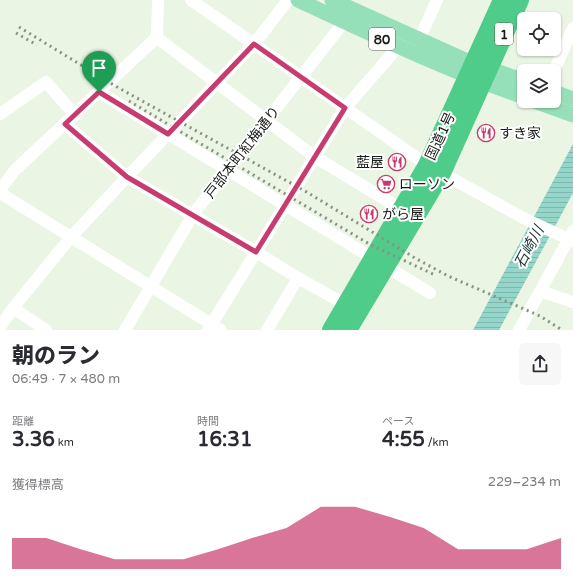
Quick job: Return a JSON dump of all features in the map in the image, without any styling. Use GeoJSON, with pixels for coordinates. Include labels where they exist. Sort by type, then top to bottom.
{"type":"FeatureCollection","features":[{"type":"Feature","properties":{"kind":"highway","name":"国道1号"},"geometry":{"type":"LineString","coordinates":[[478,73],[502,0]]}},
{"type":"Feature","properties":{"kind":"highway","name":"国道1号"},"geometry":{"type":"LineString","coordinates":[[348,330],[379,268],[434,169],[478,73],[520,0]]}},
{"type":"Feature","properties":{"kind":"highway","name":"国道1号"},"geometry":{"type":"LineString","coordinates":[[358,330],[365,318],[379,268],[401,210],[434,169]]}},
{"type":"Feature","properties":{"kind":"highway","name":"国道1号"},"geometry":{"type":"LineString","coordinates":[[320,330],[379,268]]}},
{"type":"Feature","properties":{"kind":"highway","name":"国道1号"},"geometry":{"type":"LineString","coordinates":[[330,330],[344,306]]}},
{"type":"Feature","properties":{"kind":"main road","name":"80"},"geometry":{"type":"LineString","coordinates":[[298,0],[352,10],[399,46],[478,73],[517,80]]}},
{"type":"Feature","properties":{"kind":"main road","name":"80"},"geometry":{"type":"LineString","coordinates":[[332,0],[419,40],[517,94]]}},
{"type":"Feature","properties":{"kind":"main road"},"geometry":{"type":"LineString","coordinates":[[561,95],[573,99]]}},
{"type":"Feature","properties":{"kind":"main road"},"geometry":{"type":"LineString","coordinates":[[554,108],[573,115]]}},
{"type":"Feature","properties":{"kind":"street"},"geometry":{"type":"LineString","coordinates":[[0,190],[15,170],[151,44],[156,37],[158,29],[158,0]]}},
{"type":"Feature","properties":{"kind":"street"},"geometry":{"type":"LineString","coordinates":[[191,0],[434,169],[527,220],[556,234],[572,237],[519,330]]}},
{"type":"Feature","properties":{"kind":"street"},"geometry":{"type":"LineString","coordinates":[[1,324],[71,237],[254,44],[288,0]]}},
{"type":"Feature","properties":{"kind":"street"},"geometry":{"type":"LineString","coordinates":[[419,40],[438,0]]}},
{"type":"Feature","properties":{"kind":"street","name":"戸部本町紅梅通り"},"geometry":{"type":"LineString","coordinates":[[128,329],[150,286],[193,214],[352,10]]}},
{"type":"Feature","properties":{"kind":"street"},"geometry":{"type":"LineString","coordinates":[[557,64],[573,28]]}},
{"type":"Feature","properties":{"kind":"street"},"geometry":{"type":"LineString","coordinates":[[156,37],[315,157],[401,210]]}},
{"type":"Feature","properties":{"kind":"street"},"geometry":{"type":"LineString","coordinates":[[0,193],[150,286],[213,328],[256,252],[345,108],[399,46]]}},
{"type":"Feature","properties":{"kind":"street"},"geometry":{"type":"LineString","coordinates":[[0,114],[46,82],[75,115]]}},
{"type":"Feature","properties":{"kind":"street"},"geometry":{"type":"LineString","coordinates":[[99,92],[286,204],[379,268],[430,293]]}},
{"type":"Feature","properties":{"kind":"street"},"geometry":{"type":"LineString","coordinates":[[65,124],[127,177],[193,214],[344,306]]}},
{"type":"Feature","properties":{"kind":"street"},"geometry":{"type":"LineString","coordinates":[[267,330],[298,278]]}},
{"type":"Feature","properties":{"kind":"street"},"geometry":{"type":"LineString","coordinates":[[540,291],[573,302]]}},
{"type":"Feature","properties":{"kind":"street"},"geometry":{"type":"LineString","coordinates":[[13,308],[46,330]]}},
{"type":"Feature","properties":{"kind":"water","name":"石崎川"},"geometry":{"type":"Polygon","coordinates":[[[573,144],[573,193],[499,330],[473,330],[573,144]]]}},
{"type":"Feature","properties":{"kind":"railway"},"geometry":{"type":"LineString","coordinates":[[19,27],[117,87],[305,191],[415,258],[448,276],[540,316],[562,330]]}},
{"type":"Feature","properties":{"kind":"railway"},"geometry":{"type":"LineString","coordinates":[[16,33],[37,45]]}},
{"type":"Feature","properties":{"kind":"railway"},"geometry":{"type":"LineString","coordinates":[[129,101],[371,245],[435,275]]}},
{"type":"Feature","properties":{"kind":"place","name":"すき家"},"geometry":{"type":"Point","coordinates":[486,133]}},
{"type":"Feature","properties":{"kind":"place","name":"藍屋"},"geometry":{"type":"Point","coordinates":[397,162]}},
{"type":"Feature","properties":{"kind":"place","name":"ローソン"},"geometry":{"type":"Point","coordinates":[386,184]}},
{"type":"Feature","properties":{"kind":"place","name":"がら屋"},"geometry":{"type":"Point","coordinates":[369,214]}},
{"type":"Feature","properties":{"kind":"route"},"geometry":{"type":"LineString","coordinates":[[254,44],[345,108],[256,252],[127,177],[65,124],[99,92],[168,134],[254,44]]}}]}
